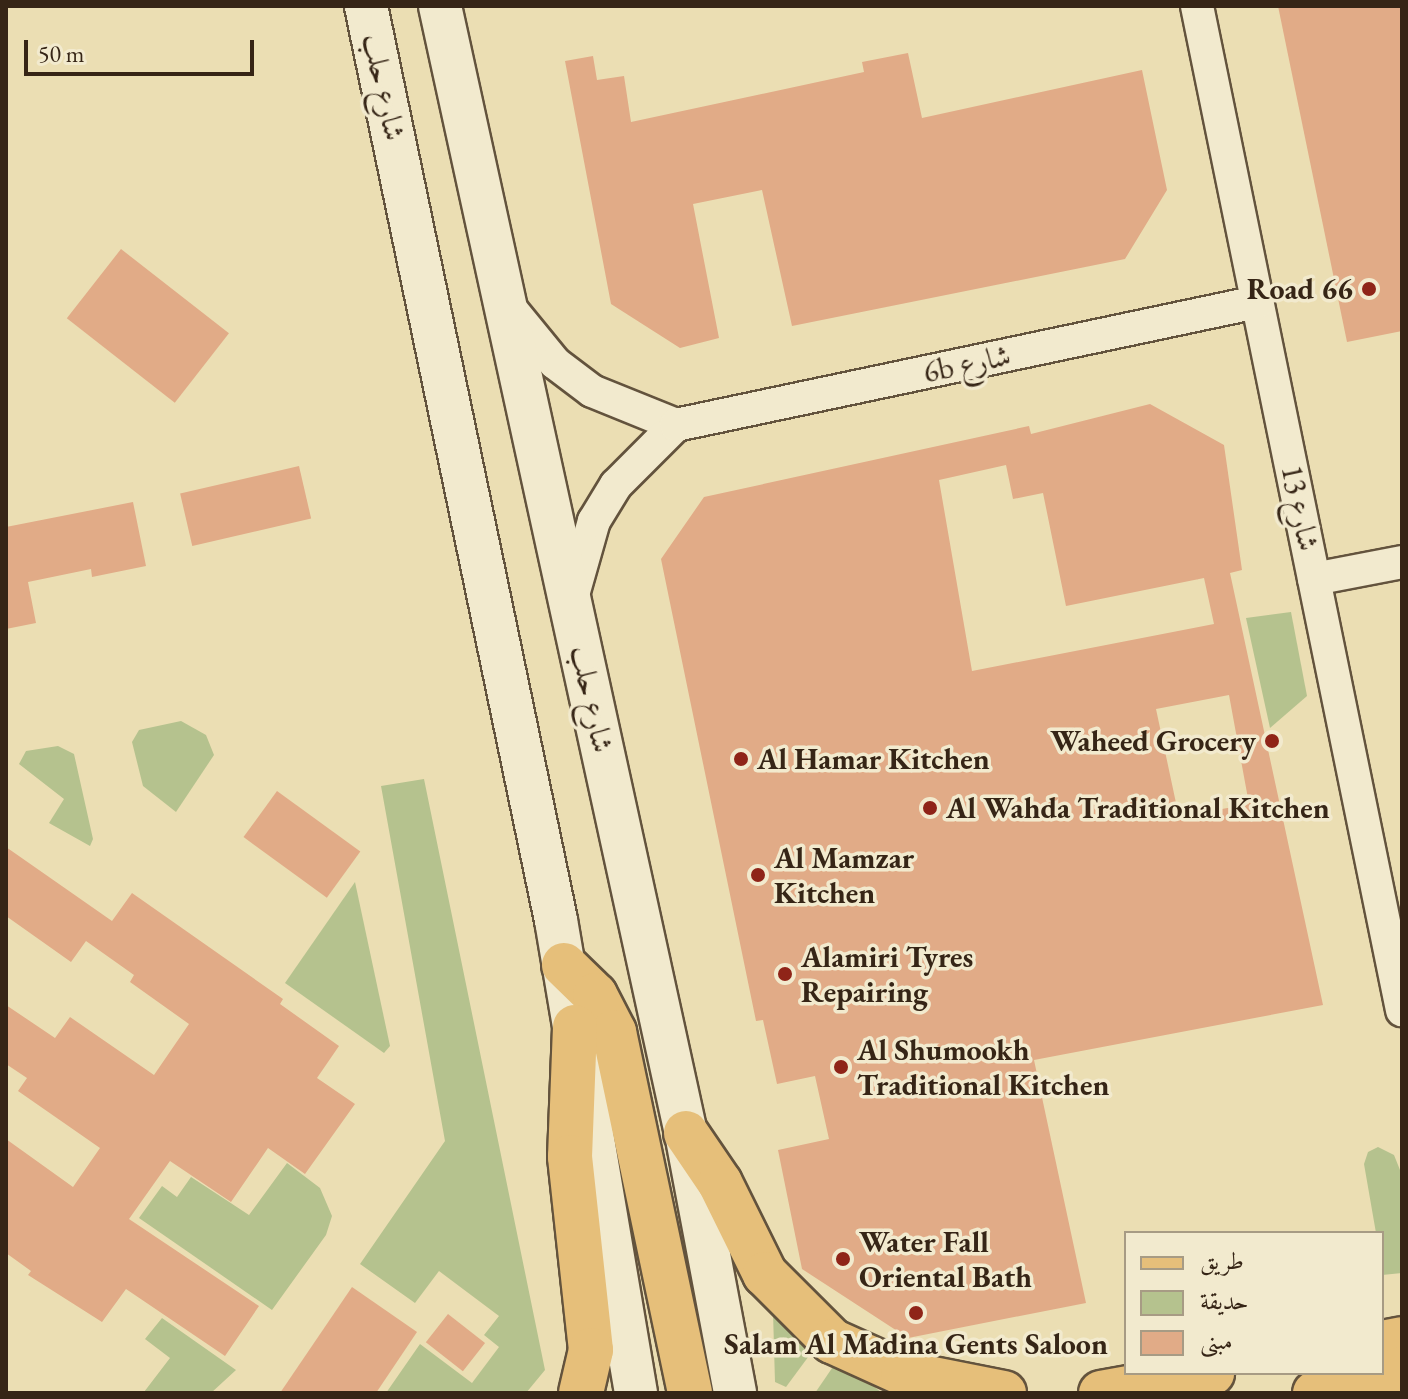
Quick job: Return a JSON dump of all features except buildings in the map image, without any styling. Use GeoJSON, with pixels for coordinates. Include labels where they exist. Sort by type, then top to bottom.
{"type":"FeatureCollection","features":[{"type":"Feature","properties":{"kind":"main road"},"geometry":{"type":"LineString","coordinates":[[564,965],[602,1004],[614,1032],[690,1393]]}},
{"type":"Feature","properties":{"kind":"main road"},"geometry":{"type":"LineString","coordinates":[[575,1027],[570,1157],[591,1350],[581,1393]]}},
{"type":"Feature","properties":{"kind":"main road"},"geometry":{"type":"LineString","coordinates":[[686,1133],[715,1174],[765,1274],[832,1341],[903,1373],[1004,1393]]}},
{"type":"Feature","properties":{"kind":"main road"},"geometry":{"type":"LineString","coordinates":[[1101,1393],[1201,1375]]}},
{"type":"Feature","properties":{"kind":"main road"},"geometry":{"type":"LineString","coordinates":[[1315,1393],[1380,1375]]}},
{"type":"Feature","properties":{"kind":"street","name":"شارع حلب"},"geometry":{"type":"LineString","coordinates":[[366,6],[564,965],[636,1393]]}},
{"type":"Feature","properties":{"kind":"street","name":"شارع حلب"},"geometry":{"type":"LineString","coordinates":[[440,6],[499,292],[571,602],[686,1133],[735,1393]]}},
{"type":"Feature","properties":{"kind":"street","name":"شارع 13"},"geometry":{"type":"LineString","coordinates":[[1197,6],[1402,1010]]}},
{"type":"Feature","properties":{"kind":"street","name":"6b شارع"},"geometry":{"type":"LineString","coordinates":[[499,292],[524,330],[579,382],[632,412],[676,425],[1257,302]]}},
{"type":"Feature","properties":{"kind":"street"},"geometry":{"type":"LineString","coordinates":[[571,602],[579,561],[616,485],[676,425]]}},
{"type":"Feature","properties":{"kind":"street"},"geometry":{"type":"LineString","coordinates":[[1314,579],[1402,562]]}},
{"type":"Feature","properties":{"kind":"green space"},"geometry":{"type":"Polygon","coordinates":[[[1291,612],[1307,696],[1270,728],[1246,618],[1291,612]]]}},
{"type":"Feature","properties":{"kind":"green space"},"geometry":{"type":"Polygon","coordinates":[[[181,721],[206,735],[214,755],[176,812],[143,786],[132,742],[139,730],[181,721]]]}},
{"type":"Feature","properties":{"kind":"green space"},"geometry":{"type":"Polygon","coordinates":[[[58,746],[74,754],[93,839],[90,846],[49,823],[64,799],[19,764],[26,751],[58,746]]]}},
{"type":"Feature","properties":{"kind":"green space"},"geometry":{"type":"Polygon","coordinates":[[[424,779],[545,1370],[526,1393],[386,1393],[420,1344],[472,1383],[499,1347],[484,1335],[499,1316],[439,1271],[415,1303],[360,1264],[445,1141],[381,786],[424,779]]]}},
{"type":"Feature","properties":{"kind":"green space"},"geometry":{"type":"Polygon","coordinates":[[[355,882],[390,1046],[384,1053],[285,983],[355,882]]]}},
{"type":"Feature","properties":{"kind":"green space"},"geometry":{"type":"Polygon","coordinates":[[[1378,1147],[1394,1155],[1402,1175],[1402,1273],[1384,1275],[1384,1231],[1376,1231],[1364,1164],[1368,1152],[1378,1147]]]}},
{"type":"Feature","properties":{"kind":"green space"},"geometry":{"type":"Polygon","coordinates":[[[287,1163],[320,1188],[332,1216],[326,1235],[272,1310],[139,1218],[162,1186],[177,1197],[191,1177],[249,1215],[287,1163]]]}},
{"type":"Feature","properties":{"kind":"green space"},"geometry":{"type":"Polygon","coordinates":[[[773,1312],[817,1345],[786,1387],[775,1382],[773,1312]]]}},
{"type":"Feature","properties":{"kind":"green space"},"geometry":{"type":"Polygon","coordinates":[[[162,1318],[236,1370],[211,1393],[144,1392],[170,1358],[145,1339],[162,1318]]]}},
{"type":"Feature","properties":{"kind":"green space"},"geometry":{"type":"Polygon","coordinates":[[[839,1358],[882,1393],[815,1393],[839,1358]]]}},
{"type":"Feature","properties":{"kind":"place","name":"Road 66"},"geometry":{"type":"Point","coordinates":[1369,289]}},
{"type":"Feature","properties":{"kind":"place","name":"Waheed Grocery"},"geometry":{"type":"Point","coordinates":[1272,741]}},
{"type":"Feature","properties":{"kind":"place","name":"Al Hamar Kitchen"},"geometry":{"type":"Point","coordinates":[741,759]}},
{"type":"Feature","properties":{"kind":"place","name":"Al Wahda Traditional Kitchen"},"geometry":{"type":"Point","coordinates":[930,808]}},
{"type":"Feature","properties":{"kind":"place","name":"Al Mamzar Kitchen"},"geometry":{"type":"Point","coordinates":[758,875]}},
{"type":"Feature","properties":{"kind":"place","name":"Alamiri Tyres Repairing"},"geometry":{"type":"Point","coordinates":[785,974]}},
{"type":"Feature","properties":{"kind":"place","name":"Al Shumookh Traditional Kitchen"},"geometry":{"type":"Point","coordinates":[841,1067]}},
{"type":"Feature","properties":{"kind":"place","name":"Water Fall Oriental Bath"},"geometry":{"type":"Point","coordinates":[843,1259]}},
{"type":"Feature","properties":{"kind":"place","name":"Salam Al Madina Gents Saloon"},"geometry":{"type":"Point","coordinates":[916,1313]}}]}
